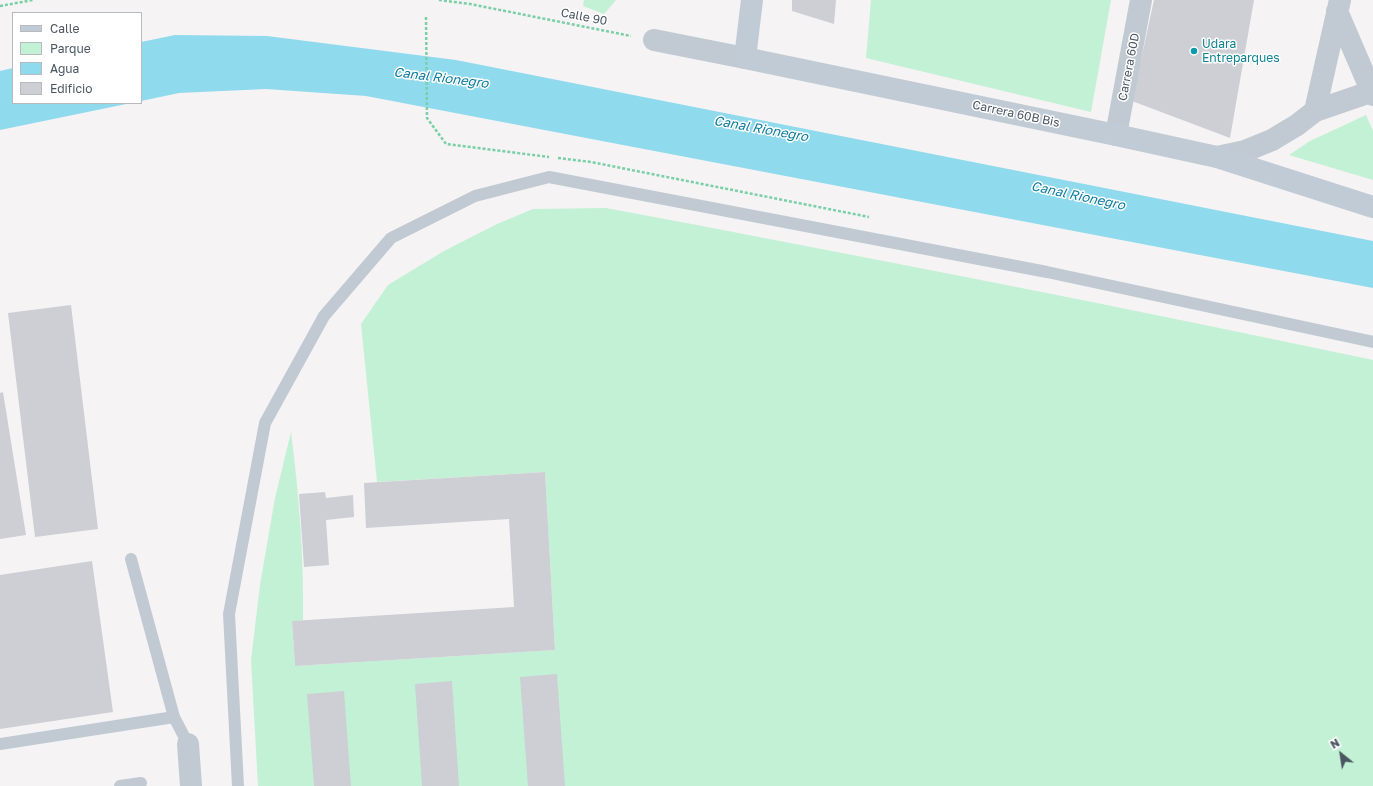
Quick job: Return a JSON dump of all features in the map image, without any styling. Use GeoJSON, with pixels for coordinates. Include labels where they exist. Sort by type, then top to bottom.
{"type":"FeatureCollection","features":[{"type":"Feature","properties":{"kind":"street"},"geometry":{"type":"LineString","coordinates":[[745,58],[752,0]]}},
{"type":"Feature","properties":{"kind":"street","name":"Carrera 60D"},"geometry":{"type":"LineString","coordinates":[[1116,135],[1141,0]]}},
{"type":"Feature","properties":{"kind":"street"},"geometry":{"type":"LineString","coordinates":[[1217,157],[1246,151],[1272,140],[1315,111],[1373,93],[1339,5]]}},
{"type":"Feature","properties":{"kind":"street"},"geometry":{"type":"LineString","coordinates":[[1315,111],[1339,5]]}},
{"type":"Feature","properties":{"kind":"street","name":"Carrera 60B Bis"},"geometry":{"type":"LineString","coordinates":[[654,40],[1217,157],[1373,207]]}},
{"type":"Feature","properties":{"kind":"street"},"geometry":{"type":"LineString","coordinates":[[188,744],[191,786]]}},
{"type":"Feature","properties":{"kind":"lane"},"geometry":{"type":"LineString","coordinates":[[238,786],[229,614],[265,423],[324,316],[391,238],[475,196],[549,177],[1047,272],[1373,342]]}},
{"type":"Feature","properties":{"kind":"lane"},"geometry":{"type":"LineString","coordinates":[[131,559],[174,717],[188,744]]}},
{"type":"Feature","properties":{"kind":"lane"},"geometry":{"type":"LineString","coordinates":[[0,744],[174,717]]}},
{"type":"Feature","properties":{"kind":"lane"},"geometry":{"type":"LineString","coordinates":[[120,786],[141,783]]}},
{"type":"Feature","properties":{"kind":"path"},"geometry":{"type":"LineString","coordinates":[[0,6],[33,0]]}},
{"type":"Feature","properties":{"kind":"path","name":"Calle 90"},"geometry":{"type":"LineString","coordinates":[[439,0],[470,4],[654,40]]}},
{"type":"Feature","properties":{"kind":"path"},"geometry":{"type":"LineString","coordinates":[[426,16],[427,118]]}},
{"type":"Feature","properties":{"kind":"green space"},"geometry":{"type":"Polygon","coordinates":[[[584,0],[616,0],[604,14],[583,6],[584,0]]]}},
{"type":"Feature","properties":{"kind":"green space"},"geometry":{"type":"Polygon","coordinates":[[[871,0],[1111,0],[1091,112],[866,58],[871,0]]]}},
{"type":"Feature","properties":{"kind":"green space"},"geometry":{"type":"Polygon","coordinates":[[[1366,115],[1373,131],[1373,180],[1289,155],[1310,141],[1366,115]]]}},
{"type":"Feature","properties":{"kind":"green space"},"geometry":{"type":"Polygon","coordinates":[[[606,208],[798,244],[1182,320],[1373,360],[1373,786],[258,786],[251,660],[260,585],[275,498],[291,432],[303,573],[303,620],[292,622],[295,666],[555,650],[545,472],[377,482],[361,324],[388,285],[444,251],[497,224],[533,209],[606,208]]]}},
{"type":"Feature","properties":{"kind":"water","name":"Canal Rionegro"},"geometry":{"type":"Polygon","coordinates":[[[175,35],[267,36],[456,60],[1373,241],[1373,288],[366,96],[266,89],[179,93],[142,101],[142,42],[175,35]]]}},
{"type":"Feature","properties":{"kind":"water"},"geometry":{"type":"Polygon","coordinates":[[[12,68],[12,104],[126,104],[0,130],[0,71],[12,68]]]}},
{"type":"Feature","properties":{"kind":"building"},"geometry":{"type":"Polygon","coordinates":[[[792,0],[836,0],[834,24],[792,11],[792,0]]]}},
{"type":"Feature","properties":{"kind":"building","name":"Udara Entreparques"},"geometry":{"type":"Polygon","coordinates":[[[1154,0],[1254,0],[1230,138],[1132,101],[1154,0]]]}},
{"type":"Feature","properties":{"kind":"building"},"geometry":{"type":"Polygon","coordinates":[[[71,305],[98,529],[35,537],[8,313],[71,305]]]}},
{"type":"Feature","properties":{"kind":"building"},"geometry":{"type":"Polygon","coordinates":[[[3,392],[26,535],[0,539],[0,393],[3,392]]]}},
{"type":"Feature","properties":{"kind":"building"},"geometry":{"type":"Polygon","coordinates":[[[545,472],[555,650],[295,666],[292,621],[514,607],[509,519],[366,528],[364,483],[545,472]]]}},
{"type":"Feature","properties":{"kind":"building"},"geometry":{"type":"Polygon","coordinates":[[[325,492],[326,498],[353,495],[354,517],[326,520],[329,565],[304,567],[299,494],[325,492]]]}},
{"type":"Feature","properties":{"kind":"building"},"geometry":{"type":"Polygon","coordinates":[[[92,561],[113,712],[0,729],[0,575],[92,561]]]}},
{"type":"Feature","properties":{"kind":"building"},"geometry":{"type":"Polygon","coordinates":[[[557,674],[565,786],[528,786],[520,677],[557,674]]]}},
{"type":"Feature","properties":{"kind":"building"},"geometry":{"type":"Polygon","coordinates":[[[452,681],[459,786],[422,786],[415,684],[452,681]]]}},
{"type":"Feature","properties":{"kind":"building"},"geometry":{"type":"Polygon","coordinates":[[[344,691],[351,786],[314,786],[307,694],[344,691]]]}},
{"type":"Feature","properties":{"kind":"place","name":"Udara Entreparques"},"geometry":{"type":"Point","coordinates":[1194,51]}}]}
